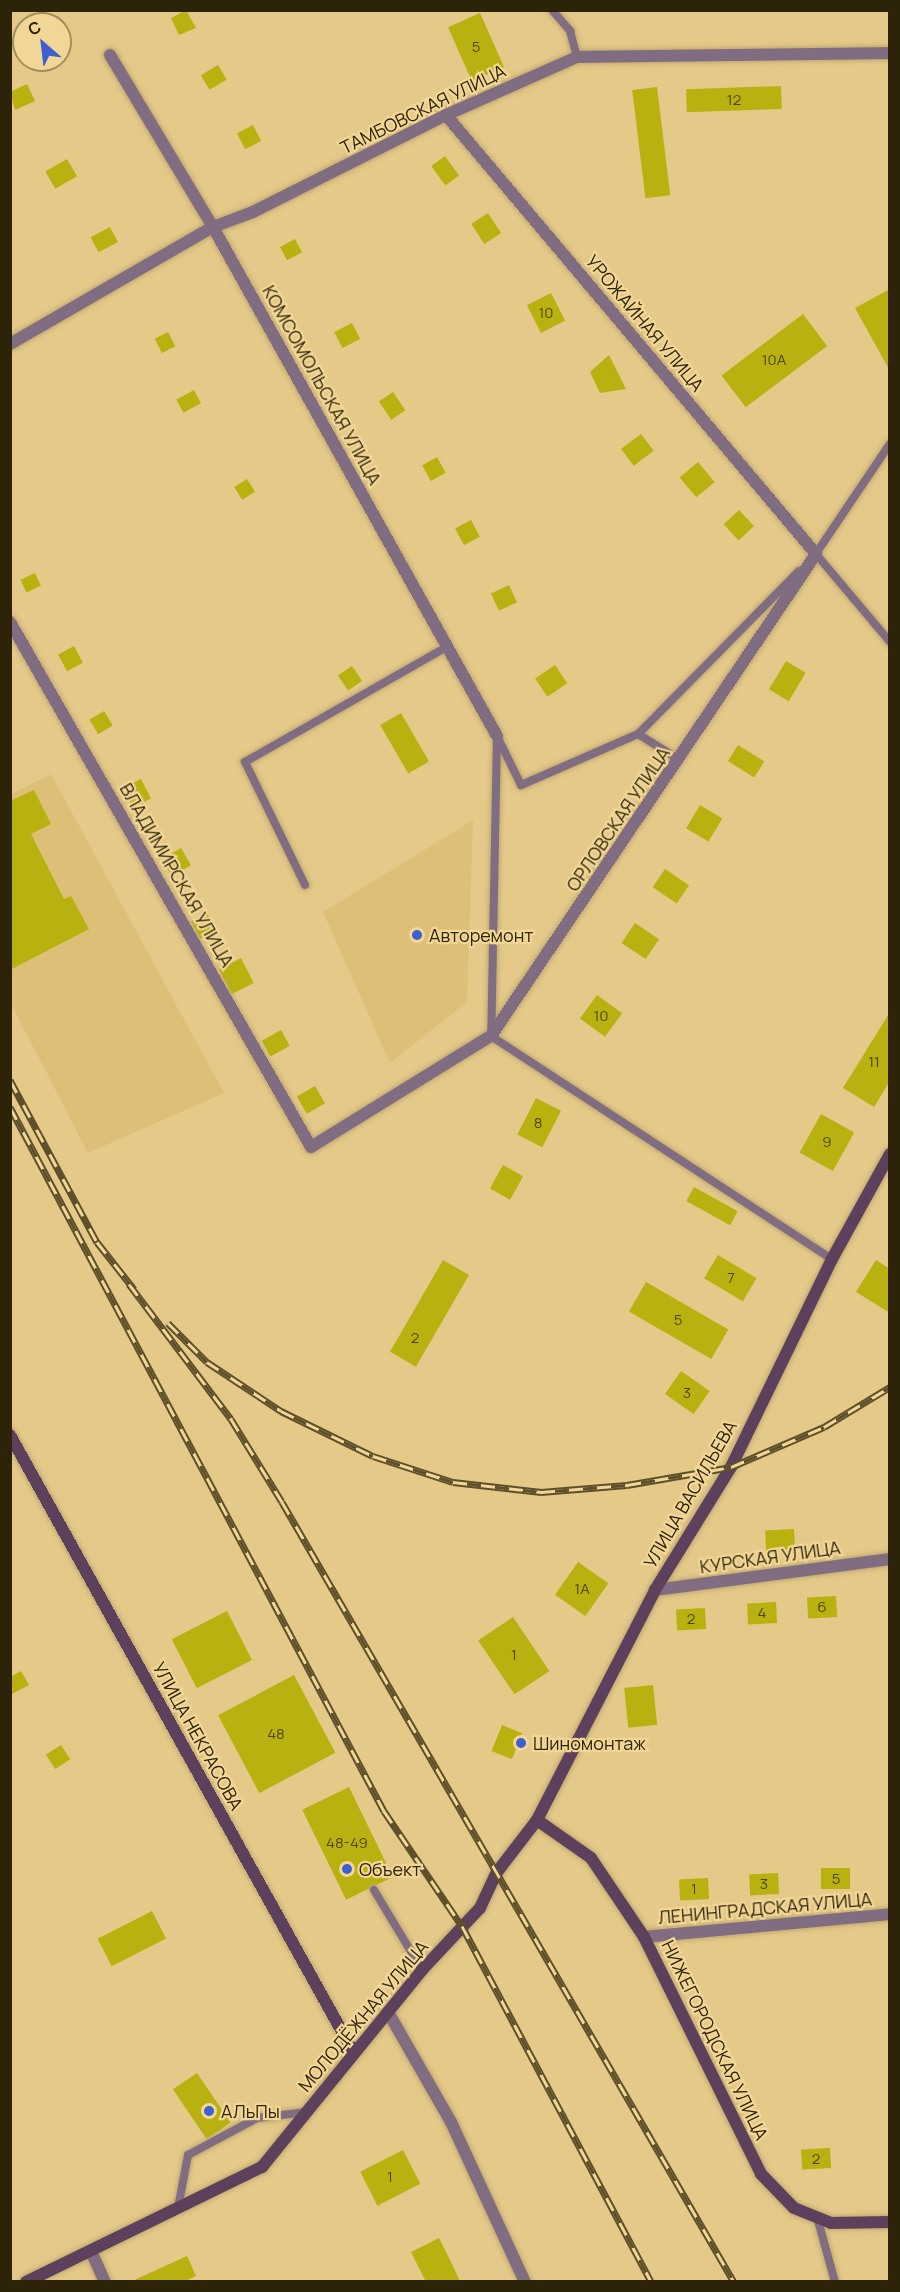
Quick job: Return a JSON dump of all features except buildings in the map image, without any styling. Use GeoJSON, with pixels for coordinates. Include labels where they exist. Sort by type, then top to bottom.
{"type":"FeatureCollection","features":[{"type":"Feature","properties":{"kind":"street","name":"ТАМБОВСКАЯ УЛИЦА"},"geometry":{"type":"LineString","coordinates":[[10,344],[213,227],[253,212],[446,115],[577,57],[890,53]]}},
{"type":"Feature","properties":{"kind":"street","name":"КОМСОМОЛЬСКАЯ УЛИЦА"},"geometry":{"type":"LineString","coordinates":[[110,55],[213,227],[497,736]]}},
{"type":"Feature","properties":{"kind":"street","name":"УРОЖАЙНАЯ УЛИЦА"},"geometry":{"type":"LineString","coordinates":[[446,115],[816,554]]}},
{"type":"Feature","properties":{"kind":"street","name":"ОРЛОВСКАЯ УЛИЦА"},"geometry":{"type":"LineString","coordinates":[[311,1147],[490,1036],[680,760],[816,554]]}},
{"type":"Feature","properties":{"kind":"street","name":"ВЛАДИМИРСКАЯ УЛИЦА"},"geometry":{"type":"LineString","coordinates":[[10,622],[311,1147]]}},
{"type":"Feature","properties":{"kind":"street","name":"УЛИЦА ВАСИЛЬЕВА"},"geometry":{"type":"LineString","coordinates":[[537,1820],[655,1590],[731,1467],[832,1259],[890,1154]]}},
{"type":"Feature","properties":{"kind":"street","name":"УЛИЦА НЕКРАСОВА"},"geometry":{"type":"LineString","coordinates":[[10,1435],[354,2053]]}},
{"type":"Feature","properties":{"kind":"street","name":"КУРСКАЯ УЛИЦА"},"geometry":{"type":"LineString","coordinates":[[655,1590],[890,1558]]}},
{"type":"Feature","properties":{"kind":"street","name":"МОЛОДЁЖНАЯ УЛИЦА"},"geometry":{"type":"LineString","coordinates":[[26,2282],[262,2167],[422,1970],[480,1908],[497,1872],[537,1820]]}},
{"type":"Feature","properties":{"kind":"street","name":"НИЖЕГОРОДСКАЯ УЛИЦА"},"geometry":{"type":"LineString","coordinates":[[537,1820],[591,1858],[644,1937],[762,2174],[794,2208],[831,2223],[890,2222]]}},
{"type":"Feature","properties":{"kind":"street","name":"ЛЕНИНГРАДСКАЯ УЛИЦА"},"geometry":{"type":"LineString","coordinates":[[644,1937],[890,1914]]}},
{"type":"Feature","properties":{"kind":"street"},"geometry":{"type":"LineString","coordinates":[[388,2012],[452,2122],[525,2282]]}},
{"type":"Feature","properties":{"kind":"street"},"geometry":{"type":"LineString","coordinates":[[91,2251],[105,2282]]}},
{"type":"Feature","properties":{"kind":"lane"},"geometry":{"type":"LineString","coordinates":[[552,10],[570,31],[577,57]]}},
{"type":"Feature","properties":{"kind":"lane","name":"ОРЛОВСКАЯ УЛИЦА"},"geometry":{"type":"LineString","coordinates":[[816,554],[890,444]]}},
{"type":"Feature","properties":{"kind":"lane"},"geometry":{"type":"LineString","coordinates":[[497,736],[521,785],[638,734],[816,554],[890,642]]}},
{"type":"Feature","properties":{"kind":"lane"},"geometry":{"type":"LineString","coordinates":[[305,885],[245,762],[447,647]]}},
{"type":"Feature","properties":{"kind":"lane"},"geometry":{"type":"LineString","coordinates":[[638,734],[680,760]]}},
{"type":"Feature","properties":{"kind":"lane"},"geometry":{"type":"LineString","coordinates":[[497,736],[490,1036],[832,1259]]}},
{"type":"Feature","properties":{"kind":"lane"},"geometry":{"type":"LineString","coordinates":[[374,1890],[422,1970]]}},
{"type":"Feature","properties":{"kind":"lane"},"geometry":{"type":"LineString","coordinates":[[178,2208],[188,2155],[257,2118],[307,2112]]}},
{"type":"Feature","properties":{"kind":"lane"},"geometry":{"type":"LineString","coordinates":[[817,2217],[835,2282]]}},
{"type":"Feature","properties":{"kind":"shaded area"},"geometry":{"type":"Polygon","coordinates":[[[51,774],[224,1093],[88,1153],[11,1004],[11,794],[51,774]]]}},
{"type":"Feature","properties":{"kind":"shaded area"},"geometry":{"type":"Polygon","coordinates":[[[473,820],[467,1002],[390,1063],[323,912],[473,820]]]}},
{"type":"Feature","properties":{"kind":"railway"},"geometry":{"type":"LineString","coordinates":[[10,1080],[97,1242],[134,1289]]}},
{"type":"Feature","properties":{"kind":"railway"},"geometry":{"type":"LineString","coordinates":[[10,1107],[384,1811],[462,1926],[651,2282]]}},
{"type":"Feature","properties":{"kind":"railway"},"geometry":{"type":"LineString","coordinates":[[129,1284],[231,1419],[282,1502],[734,2282]]}},
{"type":"Feature","properties":{"kind":"railway"},"geometry":{"type":"LineString","coordinates":[[168,1323],[207,1362],[281,1411],[373,1456],[453,1482],[541,1492],[627,1485],[731,1467],[824,1427],[890,1387]]}},
{"type":"Feature","properties":{"kind":"place","name":"Авторемонт"},"geometry":{"type":"Point","coordinates":[417,935]}},
{"type":"Feature","properties":{"kind":"place","name":"Шиномонтаж"},"geometry":{"type":"Point","coordinates":[521,1743]}},
{"type":"Feature","properties":{"kind":"place","name":"Объект"},"geometry":{"type":"Point","coordinates":[347,1869]}},
{"type":"Feature","properties":{"kind":"place","name":"АЛьПы"},"geometry":{"type":"Point","coordinates":[209,2111]}}]}
